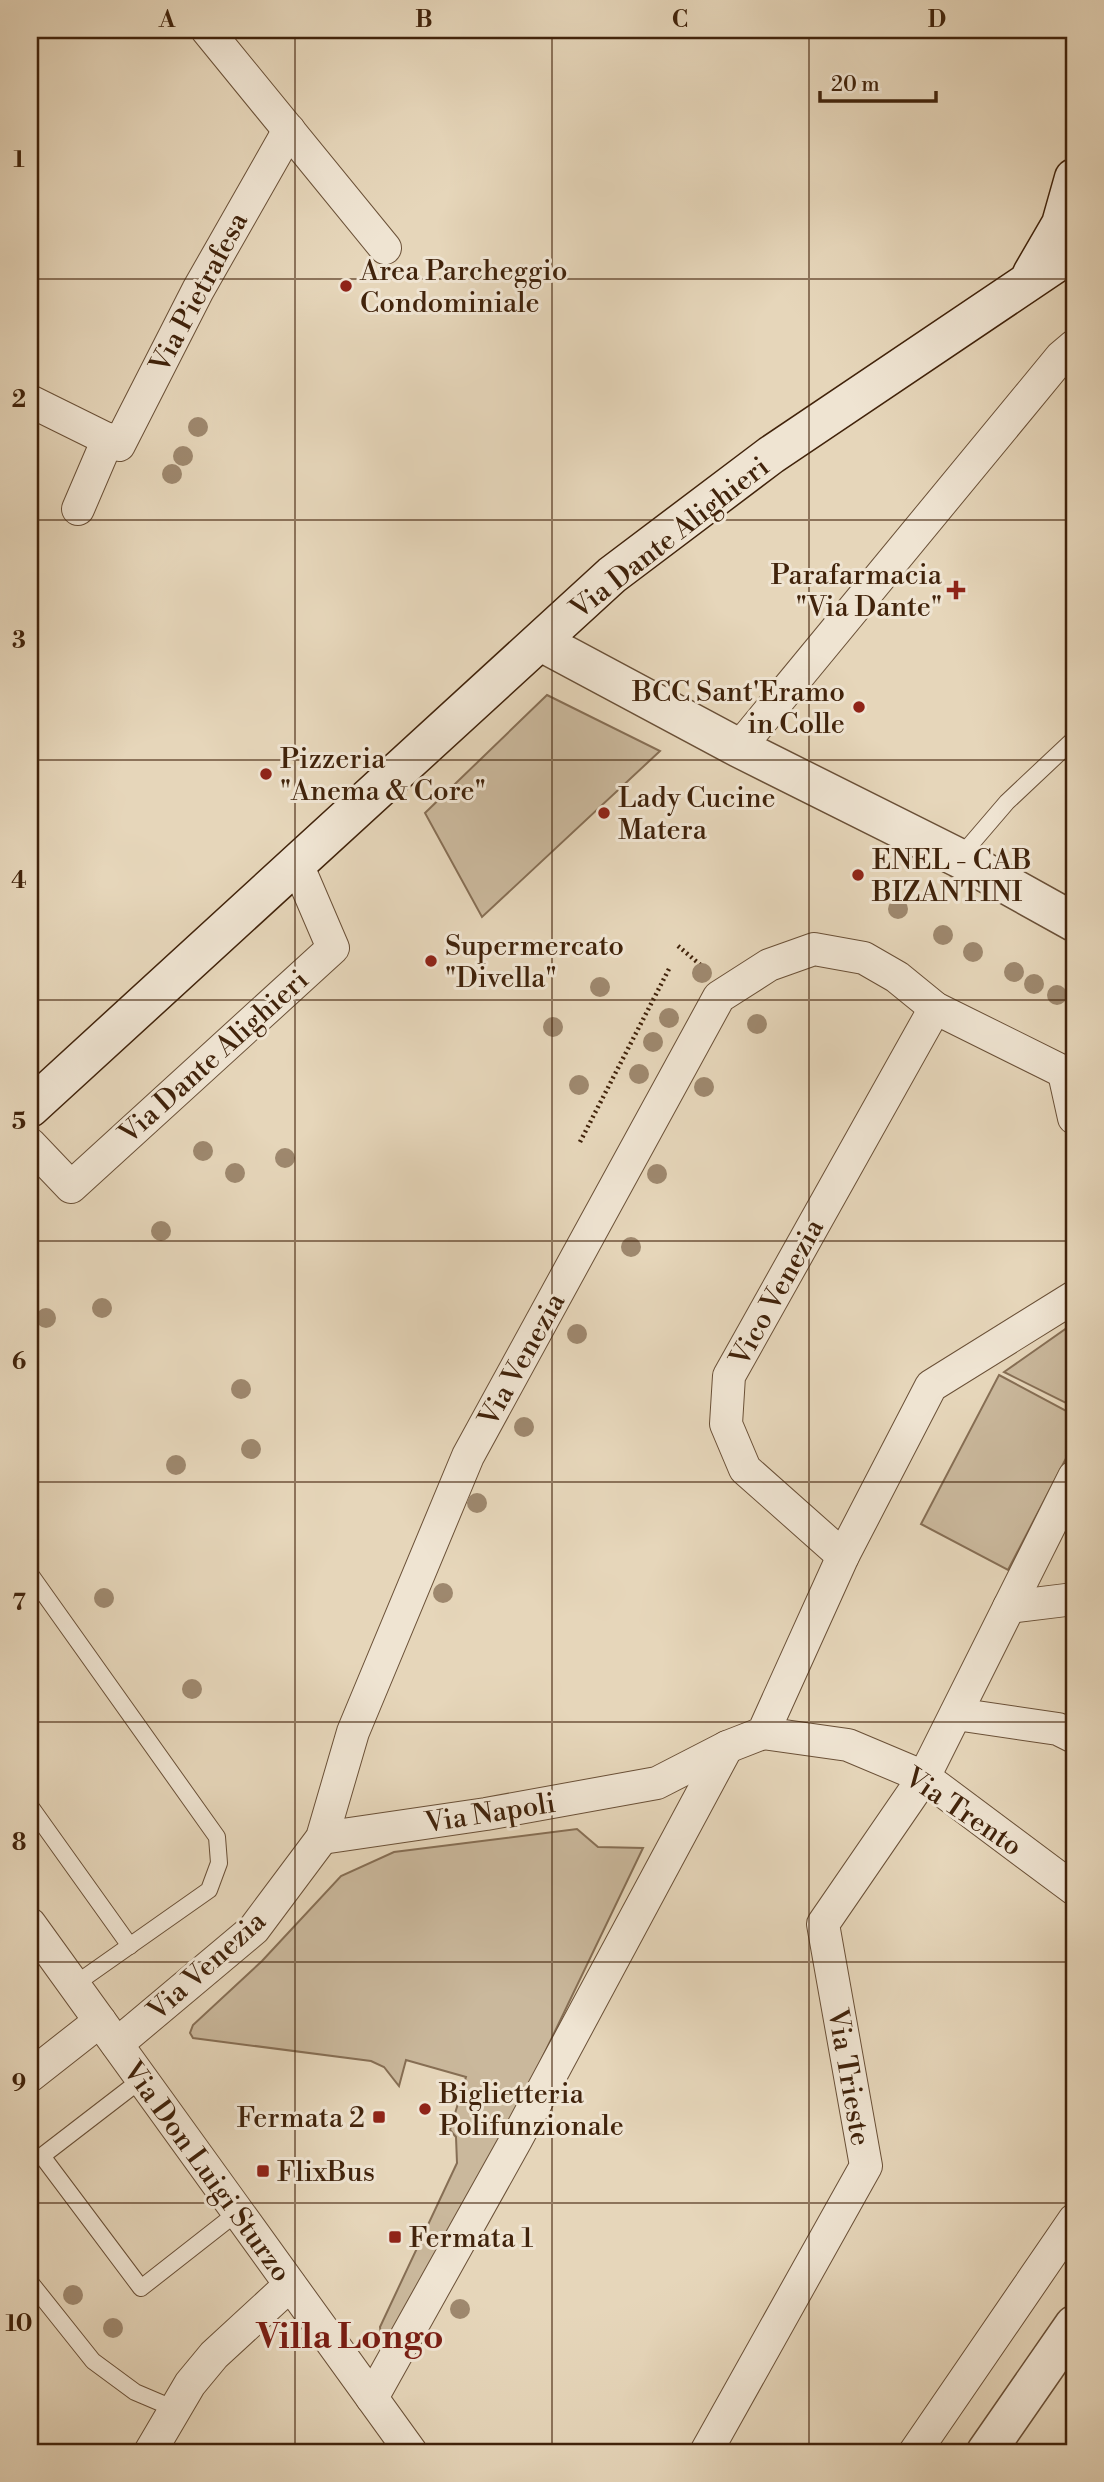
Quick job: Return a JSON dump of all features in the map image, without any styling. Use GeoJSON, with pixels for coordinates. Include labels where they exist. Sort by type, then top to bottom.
{"type":"FeatureCollection","features":[{"type":"Feature","properties":{"kind":"main road"},"geometry":{"type":"LineString","coordinates":[[1025,285],[1061,224],[1074,178]]}},
{"type":"Feature","properties":{"kind":"main road","name":"Via Dante Alighieri"},"geometry":{"type":"LineString","coordinates":[[30,1108],[612,575],[761,463],[1074,251]]}},
{"type":"Feature","properties":{"kind":"main road"},"geometry":{"type":"LineString","coordinates":[[1025,285],[1074,271]]}},
{"type":"Feature","properties":{"kind":"main road"},"geometry":{"type":"LineString","coordinates":[[541,642],[739,748],[959,858],[1074,922]]}},
{"type":"Feature","properties":{"kind":"main road"},"geometry":{"type":"LineString","coordinates":[[986,2452],[1074,2325]]}},
{"type":"Feature","properties":{"kind":"street"},"geometry":{"type":"LineString","coordinates":[[207,30],[385,248]]}},
{"type":"Feature","properties":{"kind":"street","name":"Via Pietrafesa"},"geometry":{"type":"LineString","coordinates":[[108,439],[119,445],[204,279],[289,130]]}},
{"type":"Feature","properties":{"kind":"street"},"geometry":{"type":"LineString","coordinates":[[739,748],[1061,357],[1074,346]]}},
{"type":"Feature","properties":{"kind":"street"},"geometry":{"type":"LineString","coordinates":[[30,401],[108,439],[78,509]]}},
{"type":"Feature","properties":{"kind":"street","name":"Via Dante Alighieri"},"geometry":{"type":"LineString","coordinates":[[30,1144],[71,1187],[333,948],[297,864]]}},
{"type":"Feature","properties":{"kind":"street","name":"Via Venezia"},"geometry":{"type":"LineString","coordinates":[[30,2076],[108,2033],[254,1929],[322,1838],[353,1732],[468,1456],[719,997],[769,965],[814,949],[864,958],[897,977],[935,1009],[1069,1075]]}},
{"type":"Feature","properties":{"kind":"street","name":"Vico Venezia"},"geometry":{"type":"LineString","coordinates":[[843,1556],[745,1469],[726,1424],[729,1376],[935,1009]]}},
{"type":"Feature","properties":{"kind":"street"},"geometry":{"type":"LineString","coordinates":[[1069,1075],[1074,1118]]}},
{"type":"Feature","properties":{"kind":"street"},"geometry":{"type":"LineString","coordinates":[[763,1733],[843,1556],[931,1387],[1074,1297]]}},
{"type":"Feature","properties":{"kind":"street","name":"Via Trieste"},"geometry":{"type":"LineString","coordinates":[[706,2452],[866,2166],[823,1924],[924,1777],[1074,1477]]}},
{"type":"Feature","properties":{"kind":"street"},"geometry":{"type":"LineString","coordinates":[[1009,1607],[1074,1599]]}},
{"type":"Feature","properties":{"kind":"street"},"geometry":{"type":"LineString","coordinates":[[956,1714],[1058,1729],[1074,1737]]}},
{"type":"Feature","properties":{"kind":"street","name":"Via Napoli"},"geometry":{"type":"LineString","coordinates":[[322,1838],[486,1814],[657,1783],[727,1746],[763,1733]]}},
{"type":"Feature","properties":{"kind":"street","name":"Via Trento"},"geometry":{"type":"LineString","coordinates":[[763,1733],[848,1745],[924,1777],[1074,1889]]}},
{"type":"Feature","properties":{"kind":"street"},"geometry":{"type":"LineString","coordinates":[[372,2398],[516,2140],[727,1746]]}},
{"type":"Feature","properties":{"kind":"street","name":"Via Don Luigi Sturzo"},"geometry":{"type":"LineString","coordinates":[[30,1924],[411,2452]]}},
{"type":"Feature","properties":{"kind":"street"},"geometry":{"type":"LineString","coordinates":[[915,2452],[1074,2220]]}},
{"type":"Feature","properties":{"kind":"street"},"geometry":{"type":"LineString","coordinates":[[150,2452],[190,2384],[214,2355],[290,2285]]}},
{"type":"Feature","properties":{"kind":"lane"},"geometry":{"type":"LineString","coordinates":[[959,858],[1007,802],[1074,740]]}},
{"type":"Feature","properties":{"kind":"lane"},"geometry":{"type":"LineString","coordinates":[[30,1574],[216,1837],[219,1863],[209,1889],[74,1985]]}},
{"type":"Feature","properties":{"kind":"lane"},"geometry":{"type":"LineString","coordinates":[[30,1806],[130,1946]]}},
{"type":"Feature","properties":{"kind":"lane"},"geometry":{"type":"LineString","coordinates":[[142,2079],[42,2156],[141,2288],[238,2212]]}},
{"type":"Feature","properties":{"kind":"lane"},"geometry":{"type":"LineString","coordinates":[[30,2282],[93,2361],[135,2392],[175,2409]]}},
{"type":"Feature","properties":{"kind":"path"},"geometry":{"type":"LineString","coordinates":[[580,1142],[670,967]]}},
{"type":"Feature","properties":{"kind":"shaded area"},"geometry":{"type":"Polygon","coordinates":[[[547,695],[660,751],[482,917],[425,813],[547,695]]]}},
{"type":"Feature","properties":{"kind":"shaded area"},"geometry":{"type":"Polygon","coordinates":[[[1074,1323],[1074,1407],[1004,1372],[1074,1323]]]}},
{"type":"Feature","properties":{"kind":"shaded area"},"geometry":{"type":"Polygon","coordinates":[[[999,1375],[1074,1415],[1074,1443],[1008,1570],[921,1524],[999,1375]]]}},
{"type":"Feature","properties":{"kind":"shaded area"},"geometry":{"type":"Polygon","coordinates":[[[577,1829],[598,1847],[643,1848],[498,2150],[393,2340],[386,2341],[381,2336],[380,2327],[457,2163],[456,2137],[450,2130],[466,2077],[406,2060],[399,2086],[384,2067],[371,2061],[193,2038],[190,2033],[193,2025],[262,1961],[341,1876],[394,1852],[577,1829]]]}},
{"type":"Feature","properties":{"kind":"place","name":"Area Parcheggio Condominiale"},"geometry":{"type":"Point","coordinates":[346,286]}},
{"type":"Feature","properties":{"kind":"place","name":"Parafarmacia \"Via Dante\""},"geometry":{"type":"Point","coordinates":[956,590]}},
{"type":"Feature","properties":{"kind":"place","name":"BCC Sant'Eramo in Colle"},"geometry":{"type":"Point","coordinates":[859,707]}},
{"type":"Feature","properties":{"kind":"place","name":"Pizzeria \"Anema & Core\""},"geometry":{"type":"Point","coordinates":[266,774]}},
{"type":"Feature","properties":{"kind":"place","name":"Lady Cucine Matera"},"geometry":{"type":"Point","coordinates":[604,813]}},
{"type":"Feature","properties":{"kind":"place","name":"ENEL - CAB BIZANTINI"},"geometry":{"type":"Point","coordinates":[858,875]}},
{"type":"Feature","properties":{"kind":"place","name":"Supermercato \"Divella\""},"geometry":{"type":"Point","coordinates":[431,961]}},
{"type":"Feature","properties":{"kind":"place","name":"Biglietteria Polifunzionale"},"geometry":{"type":"Point","coordinates":[425,2109]}},
{"type":"Feature","properties":{"kind":"place","name":"Fermata 2"},"geometry":{"type":"Point","coordinates":[379,2117]}},
{"type":"Feature","properties":{"kind":"place","name":"FlixBus"},"geometry":{"type":"Point","coordinates":[263,2171]}},
{"type":"Feature","properties":{"kind":"place","name":"Fermata 1"},"geometry":{"type":"Point","coordinates":[395,2237]}},
{"type":"Feature","properties":{"kind":"district","name":"Villa Longo"},"geometry":{"type":"Point","coordinates":[350,2336]}}]}
